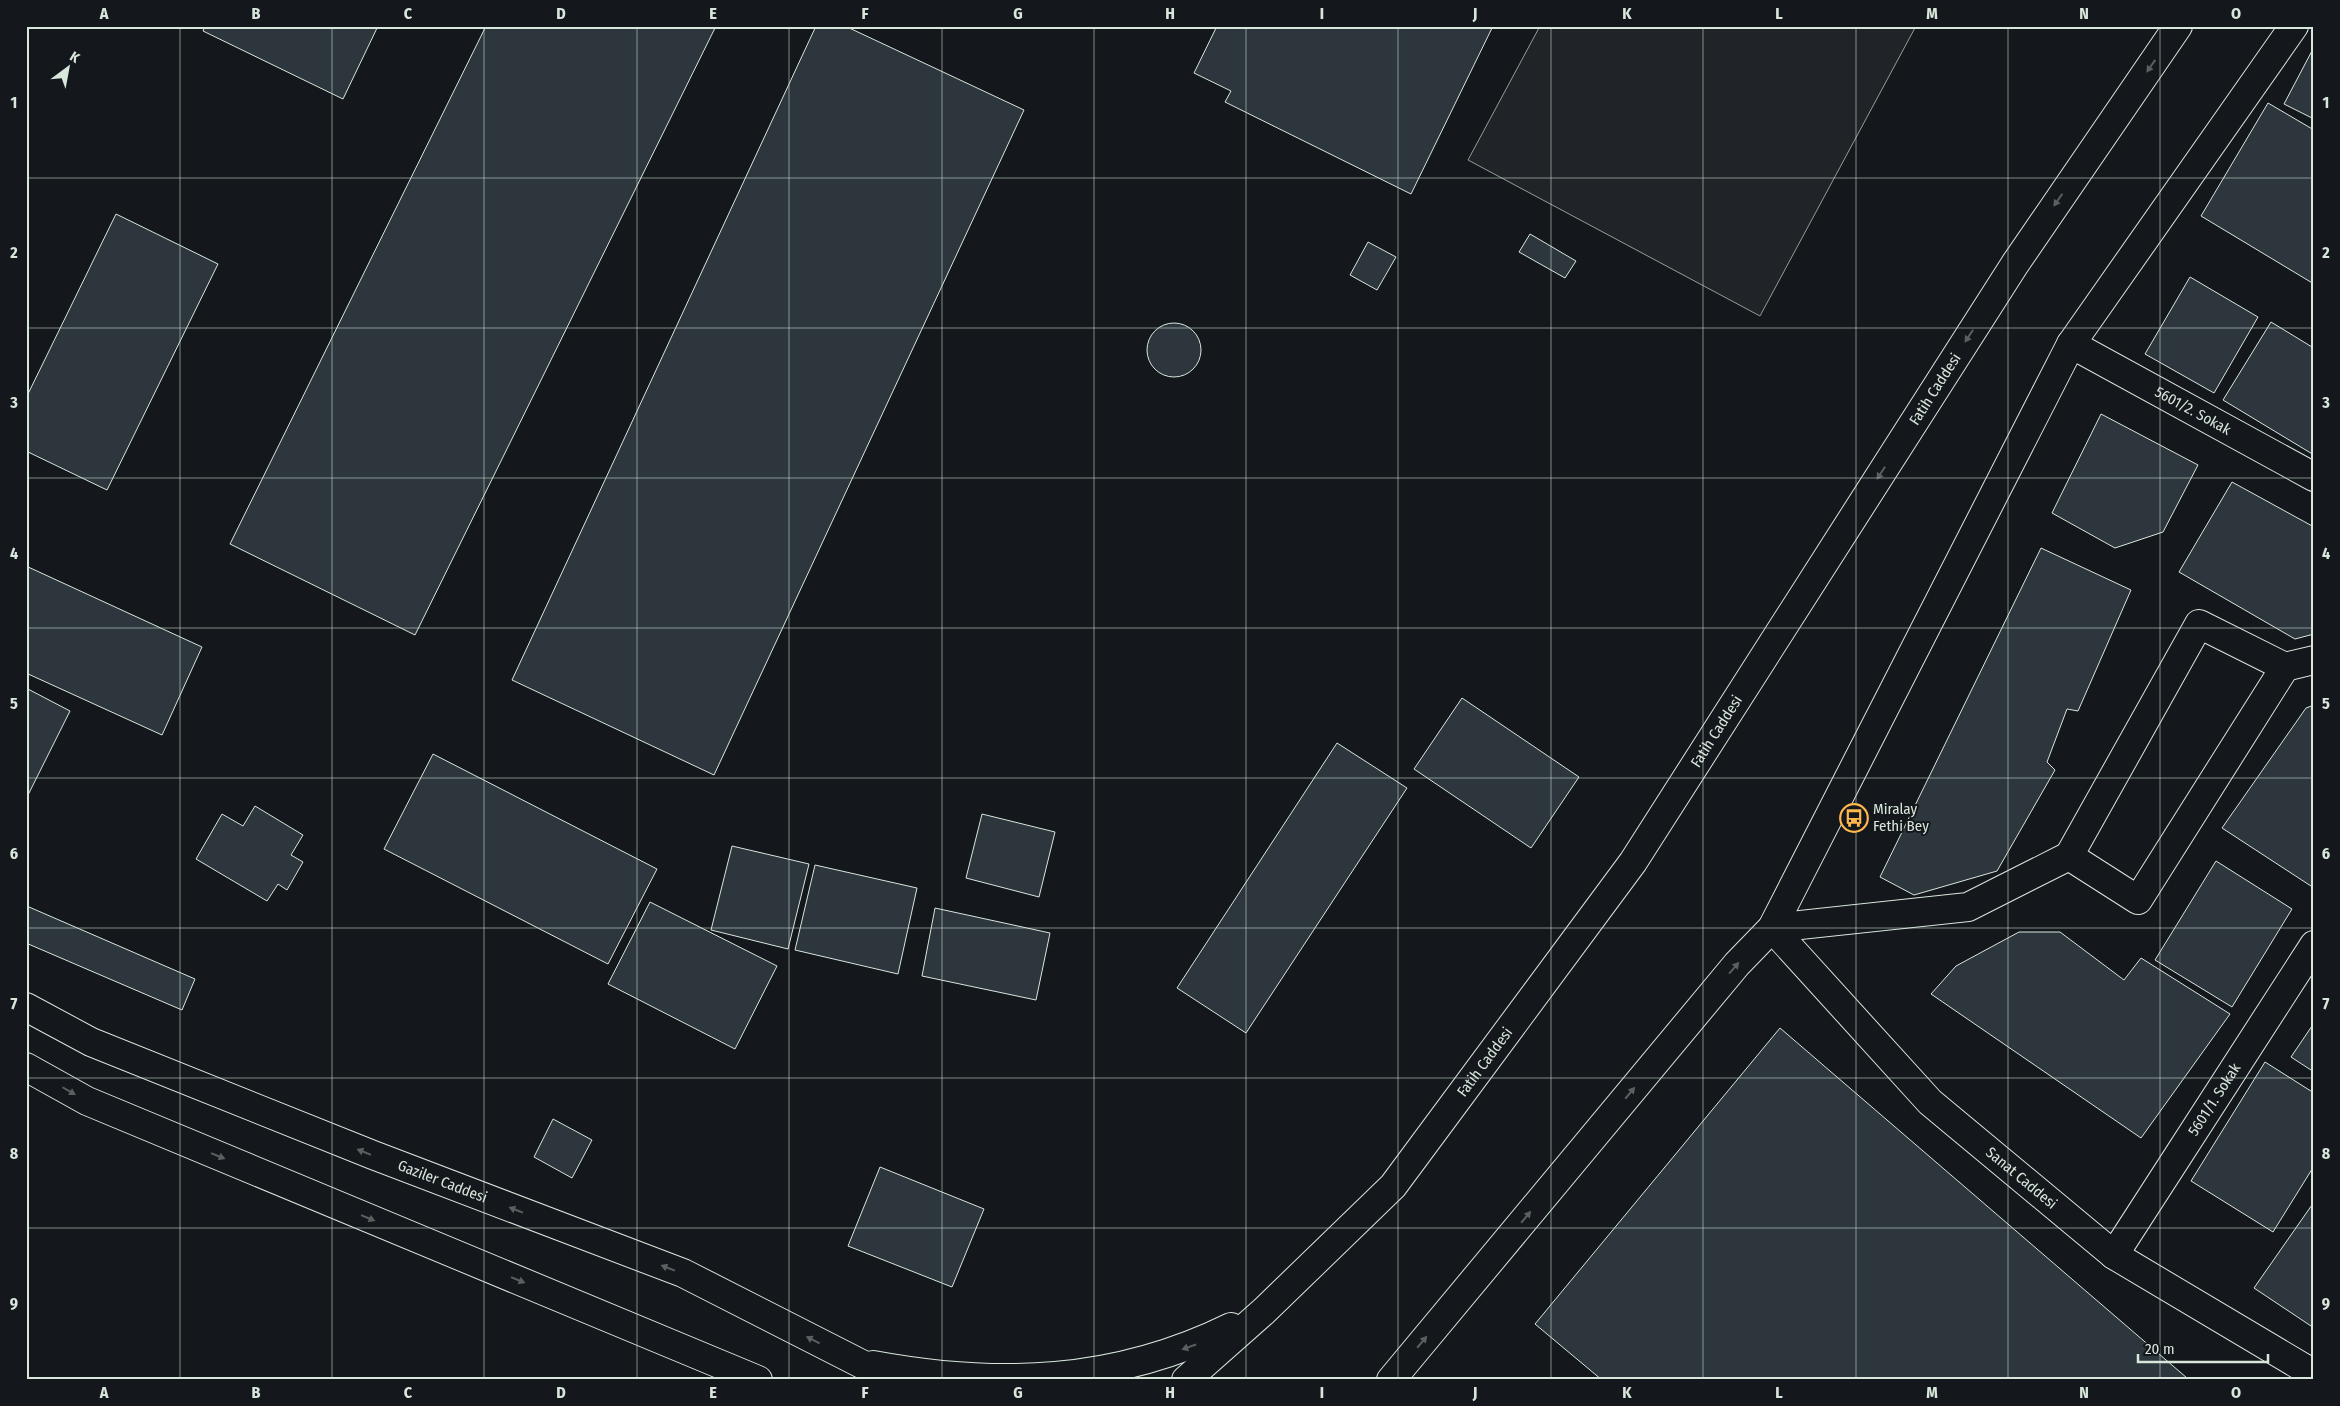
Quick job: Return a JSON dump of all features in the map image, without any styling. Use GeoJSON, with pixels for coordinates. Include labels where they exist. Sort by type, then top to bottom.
{"type":"FeatureCollection","features":[{"type":"Feature","properties":{"kind":"main road","name":"Fatih Caddesi"},"geometry":{"type":"LineString","coordinates":[[1186,1380],[1264,1311],[1393,1186],[1633,862],[2015,264],[2178,26]]}},
{"type":"Feature","properties":{"kind":"main road"},"geometry":{"type":"LineString","coordinates":[[1391,1380],[1737,964],[1772,928],[2071,344],[2294,26]]}},
{"type":"Feature","properties":{"kind":"main road","name":"5601/2. Sokak"},"geometry":{"type":"LineString","coordinates":[[2071,344],[2314,477]]}},
{"type":"Feature","properties":{"kind":"main road"},"geometry":{"type":"LineString","coordinates":[[1772,928],[1968,907],[2069,856],[2199,624],[2285,668]]}},
{"type":"Feature","properties":{"kind":"main road"},"geometry":{"type":"LineString","coordinates":[[2069,856],[2138,900],[2285,668],[2314,660]]}},
{"type":"Feature","properties":{"kind":"main road","name":"Sanat Caddesi"},"geometry":{"type":"LineString","coordinates":[[1772,928],[1930,1102],[2114,1255],[2314,1374]]}},
{"type":"Feature","properties":{"kind":"main road","name":"5601/1. Sokak"},"geometry":{"type":"LineString","coordinates":[[2114,1255],[2314,944]]}},
{"type":"Feature","properties":{"kind":"main road","name":"Gaziler Caddesi"},"geometry":{"type":"LineString","coordinates":[[26,1007],[91,1042],[373,1155],[682,1273],[893,1380]]}},
{"type":"Feature","properties":{"kind":"main road"},"geometry":{"type":"LineString","coordinates":[[26,1067],[87,1102],[758,1380]]}},
{"type":"Feature","properties":{"kind":"main road"},"geometry":{"type":"LineString","coordinates":[[857,1362],[924,1374],[997,1379],[1050,1378],[1127,1366],[1186,1348],[1264,1311]]}},
{"type":"Feature","properties":{"kind":"shaded area"},"geometry":{"type":"Polygon","coordinates":[[[1540,26],[1916,26],[1760,316],[1468,160],[1540,26]]]}},
{"type":"Feature","properties":{"kind":"building"},"geometry":{"type":"Polygon","coordinates":[[[205,26],[378,26],[343,99],[203,31],[205,26]]]}},
{"type":"Feature","properties":{"kind":"building"},"geometry":{"type":"Polygon","coordinates":[[[486,26],[716,26],[415,635],[230,544],[486,26]]]}},
{"type":"Feature","properties":{"kind":"building"},"geometry":{"type":"Polygon","coordinates":[[[816,26],[845,26],[1024,110],[714,775],[512,680],[816,26]]]}},
{"type":"Feature","properties":{"kind":"building"},"geometry":{"type":"Polygon","coordinates":[[[1217,26],[1493,26],[1411,194],[1225,102],[1231,91],[1194,73],[1217,26]]]}},
{"type":"Feature","properties":{"kind":"building"},"geometry":{"type":"Polygon","coordinates":[[[2314,47],[2314,119],[2284,104],[2314,47]]]}},
{"type":"Feature","properties":{"kind":"building"},"geometry":{"type":"Polygon","coordinates":[[[2268,103],[2314,130],[2314,284],[2201,216],[2268,103]]]}},
{"type":"Feature","properties":{"kind":"building"},"geometry":{"type":"Polygon","coordinates":[[[116,214],[218,264],[107,490],[26,451],[26,398],[116,214]]]}},
{"type":"Feature","properties":{"kind":"building"},"geometry":{"type":"Polygon","coordinates":[[[1530,234],[1576,261],[1565,278],[1519,252],[1530,234]]]}},
{"type":"Feature","properties":{"kind":"building"},"geometry":{"type":"Polygon","coordinates":[[[1368,242],[1396,257],[1377,290],[1350,275],[1368,242]]]}},
{"type":"Feature","properties":{"kind":"building"},"geometry":{"type":"Polygon","coordinates":[[[2190,277],[2258,317],[2214,393],[2145,354],[2190,277]]]}},
{"type":"Feature","properties":{"kind":"building"},"geometry":{"type":"Polygon","coordinates":[[[2271,322],[2312,347],[2314,343],[2314,455],[2223,400],[2271,322]]]}},
{"type":"Feature","properties":{"kind":"building"},"geometry":{"type":"Polygon","coordinates":[[[1169,323],[1179,323],[1189,327],[1197,335],[1201,350],[1197,365],[1189,373],[1179,377],[1169,377],[1159,373],[1151,365],[1147,355],[1147,345],[1151,335],[1159,327],[1169,323]]]}},
{"type":"Feature","properties":{"kind":"building"},"geometry":{"type":"Polygon","coordinates":[[[2101,414],[2198,465],[2163,532],[2115,548],[2052,513],[2101,414]]]}},
{"type":"Feature","properties":{"kind":"building"},"geometry":{"type":"Polygon","coordinates":[[[2232,482],[2314,527],[2314,634],[2295,639],[2179,572],[2232,482]]]}},
{"type":"Feature","properties":{"kind":"building"},"geometry":{"type":"Polygon","coordinates":[[[2041,548],[2131,590],[2078,711],[2067,709],[2047,762],[2055,770],[1997,871],[1914,895],[1880,877],[2041,548]]]}},
{"type":"Feature","properties":{"kind":"building"},"geometry":{"type":"Polygon","coordinates":[[[26,566],[202,647],[162,735],[26,673],[26,566]]]}},
{"type":"Feature","properties":{"kind":"building"},"geometry":{"type":"Polygon","coordinates":[[[26,688],[70,711],[26,799],[26,688]]]}},
{"type":"Feature","properties":{"kind":"building"},"geometry":{"type":"Polygon","coordinates":[[[1462,698],[1579,777],[1531,848],[1414,769],[1462,698]]]}},
{"type":"Feature","properties":{"kind":"building"},"geometry":{"type":"Polygon","coordinates":[[[2314,705],[2314,888],[2222,828],[2306,708],[2314,705]]]}},
{"type":"Feature","properties":{"kind":"building"},"geometry":{"type":"Polygon","coordinates":[[[1337,743],[1407,788],[1246,1033],[1177,988],[1337,743]]]}},
{"type":"Feature","properties":{"kind":"building"},"geometry":{"type":"Polygon","coordinates":[[[433,754],[657,869],[608,964],[384,849],[433,754]]]}},
{"type":"Feature","properties":{"kind":"building"},"geometry":{"type":"Polygon","coordinates":[[[255,806],[303,835],[291,855],[303,862],[287,890],[278,884],[267,901],[196,859],[222,814],[243,826],[255,806]]]}},
{"type":"Feature","properties":{"kind":"building"},"geometry":{"type":"Polygon","coordinates":[[[982,814],[1055,832],[1039,897],[966,878],[982,814]]]}},
{"type":"Feature","properties":{"kind":"building"},"geometry":{"type":"Polygon","coordinates":[[[732,846],[809,864],[788,949],[711,930],[732,846]]]}},
{"type":"Feature","properties":{"kind":"building"},"geometry":{"type":"Polygon","coordinates":[[[2216,861],[2292,909],[2232,1007],[2155,960],[2216,861]]]}},
{"type":"Feature","properties":{"kind":"building"},"geometry":{"type":"Polygon","coordinates":[[[815,865],[917,888],[898,974],[795,950],[815,865]]]}},
{"type":"Feature","properties":{"kind":"building"},"geometry":{"type":"Polygon","coordinates":[[[650,902],[777,966],[735,1049],[608,984],[650,902]]]}},
{"type":"Feature","properties":{"kind":"building"},"geometry":{"type":"Polygon","coordinates":[[[29,907],[195,979],[182,1010],[26,943],[26,913],[29,907]]]}},
{"type":"Feature","properties":{"kind":"building"},"geometry":{"type":"Polygon","coordinates":[[[935,908],[1050,933],[1036,1000],[922,976],[935,908]]]}},
{"type":"Feature","properties":{"kind":"building"},"geometry":{"type":"Polygon","coordinates":[[[2019,932],[2060,932],[2124,980],[2141,958],[2230,1014],[2141,1138],[1931,994],[1956,966],[2019,932]]]}},
{"type":"Feature","properties":{"kind":"building"},"geometry":{"type":"Polygon","coordinates":[[[2314,1023],[2314,1072],[2291,1057],[2314,1023]]]}},
{"type":"Feature","properties":{"kind":"building"},"geometry":{"type":"Polygon","coordinates":[[[1780,1028],[2187,1378],[2186,1380],[1602,1380],[1535,1324],[1780,1028]]]}},
{"type":"Feature","properties":{"kind":"building"},"geometry":{"type":"Polygon","coordinates":[[[2265,1062],[2314,1093],[2314,1166],[2273,1232],[2191,1181],[2265,1062]]]}},
{"type":"Feature","properties":{"kind":"building"},"geometry":{"type":"Polygon","coordinates":[[[553,1119],[592,1140],[572,1178],[534,1157],[553,1119]]]}},
{"type":"Feature","properties":{"kind":"building"},"geometry":{"type":"Polygon","coordinates":[[[880,1167],[984,1209],[952,1287],[848,1246],[880,1167]]]}},
{"type":"Feature","properties":{"kind":"building"},"geometry":{"type":"Polygon","coordinates":[[[2314,1202],[2314,1328],[2254,1288],[2314,1202]]]}},
{"type":"Feature","properties":{"kind":"place","name":"Miralay Fethi Bey"},"geometry":{"type":"Point","coordinates":[1854,818]}}]}
